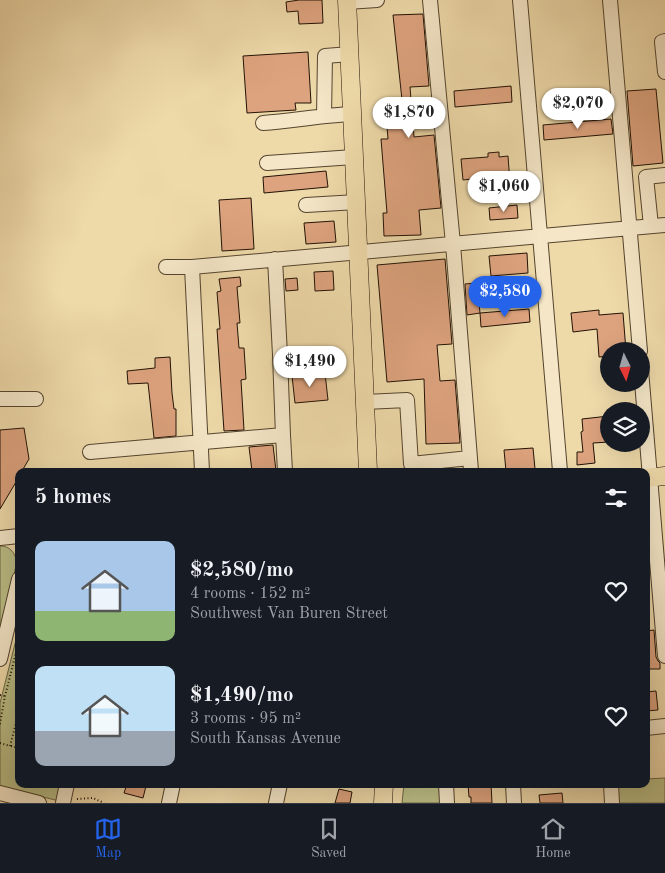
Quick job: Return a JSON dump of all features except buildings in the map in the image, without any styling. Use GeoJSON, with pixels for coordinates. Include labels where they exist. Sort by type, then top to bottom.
{"type":"FeatureCollection","features":[{"type":"Feature","properties":{"kind":"main road"},"geometry":{"type":"LineString","coordinates":[[347,1],[368,468]]}},
{"type":"Feature","properties":{"kind":"main road"},"geometry":{"type":"LineString","coordinates":[[383,803],[384,788]]}},
{"type":"Feature","properties":{"kind":"street"},"geometry":{"type":"LineString","coordinates":[[347,1],[377,0]]}},
{"type":"Feature","properties":{"kind":"street"},"geometry":{"type":"LineString","coordinates":[[365,402],[407,400],[411,464],[424,467],[471,465],[430,0]]}},
{"type":"Feature","properties":{"kind":"street"},"geometry":{"type":"LineString","coordinates":[[520,0],[560,468]]}},
{"type":"Feature","properties":{"kind":"street"},"geometry":{"type":"LineString","coordinates":[[610,0],[639,342]]}},
{"type":"Feature","properties":{"kind":"street"},"geometry":{"type":"LineString","coordinates":[[665,42],[662,42],[665,72]]}},
{"type":"Feature","properties":{"kind":"street"},"geometry":{"type":"LineString","coordinates":[[324,116],[325,56],[350,54]]}},
{"type":"Feature","properties":{"kind":"street"},"geometry":{"type":"LineString","coordinates":[[263,123],[289,122],[324,116],[353,114]]}},
{"type":"Feature","properties":{"kind":"street"},"geometry":{"type":"LineString","coordinates":[[267,163],[354,158]]}},
{"type":"Feature","properties":{"kind":"street"},"geometry":{"type":"LineString","coordinates":[[166,267],[192,267],[658,225],[646,178],[665,175]]}},
{"type":"Feature","properties":{"kind":"street"},"geometry":{"type":"LineString","coordinates":[[306,206],[356,202]]}},
{"type":"Feature","properties":{"kind":"street"},"geometry":{"type":"LineString","coordinates":[[274,259],[285,468]]}},
{"type":"Feature","properties":{"kind":"street"},"geometry":{"type":"LineString","coordinates":[[192,267],[202,468]]}},
{"type":"Feature","properties":{"kind":"street"},"geometry":{"type":"LineString","coordinates":[[644,392],[654,477],[665,656]]}},
{"type":"Feature","properties":{"kind":"street"},"geometry":{"type":"LineString","coordinates":[[0,399],[36,399]]}},
{"type":"Feature","properties":{"kind":"street"},"geometry":{"type":"LineString","coordinates":[[90,452],[283,435]]}},
{"type":"Feature","properties":{"kind":"street"},"geometry":{"type":"LineString","coordinates":[[0,538],[15,536]]}},
{"type":"Feature","properties":{"kind":"street"},"geometry":{"type":"LineString","coordinates":[[0,659],[15,596]]}},
{"type":"Feature","properties":{"kind":"street"},"geometry":{"type":"LineString","coordinates":[[650,728],[665,726]]}},
{"type":"Feature","properties":{"kind":"street"},"geometry":{"type":"LineString","coordinates":[[63,803],[66,788]]}},
{"type":"Feature","properties":{"kind":"street"},"geometry":{"type":"LineString","coordinates":[[169,803],[172,788]]}},
{"type":"Feature","properties":{"kind":"street"},"geometry":{"type":"LineString","coordinates":[[276,803],[279,788]]}},
{"type":"Feature","properties":{"kind":"street"},"geometry":{"type":"LineString","coordinates":[[446,788],[448,803]]}},
{"type":"Feature","properties":{"kind":"street"},"geometry":{"type":"LineString","coordinates":[[512,788],[514,803]]}},
{"type":"Feature","properties":{"kind":"street"},"geometry":{"type":"LineString","coordinates":[[610,788],[612,803]]}},
{"type":"Feature","properties":{"kind":"street"},"geometry":{"type":"LineString","coordinates":[[0,793],[39,803]]}},
{"type":"Feature","properties":{"kind":"path"},"geometry":{"type":"LineString","coordinates":[[0,724],[15,657]]}},
{"type":"Feature","properties":{"kind":"path"},"geometry":{"type":"LineString","coordinates":[[0,695],[5,696]]}},
{"type":"Feature","properties":{"kind":"path"},"geometry":{"type":"LineString","coordinates":[[10,746],[15,727]]}},
{"type":"Feature","properties":{"kind":"path"},"geometry":{"type":"LineString","coordinates":[[0,743],[15,747]]}},
{"type":"Feature","properties":{"kind":"green space"},"geometry":{"type":"Polygon","coordinates":[[[0,546],[11,550],[15,557],[15,570],[0,638],[0,546]]]}},
{"type":"Feature","properties":{"kind":"green space"},"geometry":{"type":"Polygon","coordinates":[[[15,644],[15,788],[62,788],[59,801],[0,786],[0,703],[15,644]]]}},
{"type":"Feature","properties":{"kind":"green space"},"geometry":{"type":"Polygon","coordinates":[[[665,778],[665,803],[617,803],[615,788],[650,788],[650,779],[665,778]]]}},
{"type":"Feature","properties":{"kind":"green space"},"geometry":{"type":"Polygon","coordinates":[[[404,788],[442,788],[443,803],[402,803],[404,788]]]}}]}
